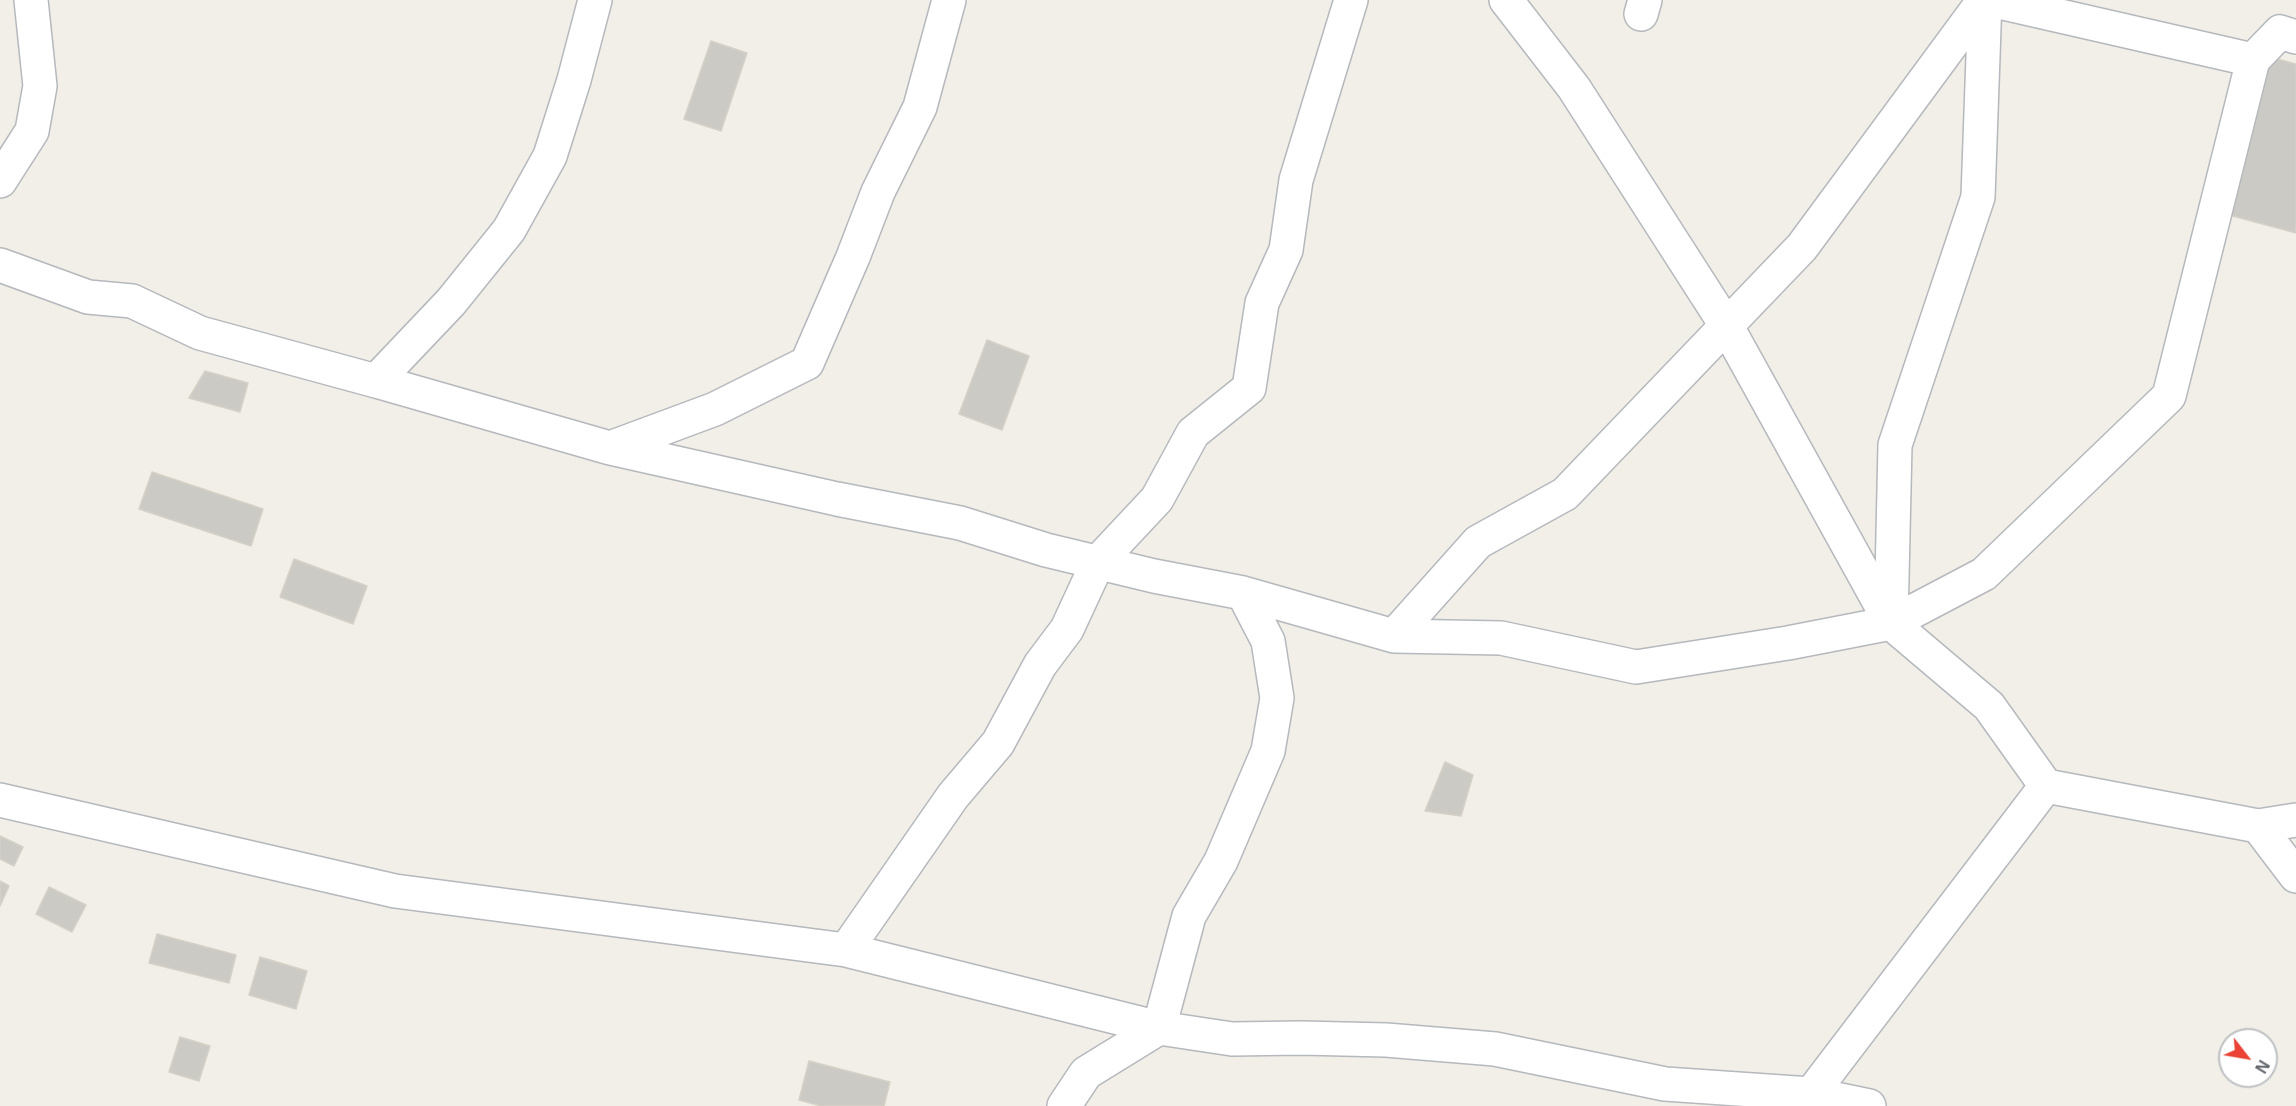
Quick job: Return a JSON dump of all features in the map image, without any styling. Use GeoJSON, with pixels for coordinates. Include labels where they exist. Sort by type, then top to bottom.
{"type":"FeatureCollection","features":[{"type":"Feature","properties":{"kind":"street"},"geometry":{"type":"LineString","coordinates":[[0,181],[32,132],[40,86],[31,0]]}},
{"type":"Feature","properties":{"kind":"street"},"geometry":{"type":"LineString","coordinates":[[376,381],[451,302],[508,231],[550,156],[574,80],[595,0]]}},
{"type":"Feature","properties":{"kind":"street"},"geometry":{"type":"LineString","coordinates":[[610,448],[715,410],[807,363],[878,192],[920,107],[949,0]]}},
{"type":"Feature","properties":{"kind":"street"},"geometry":{"type":"LineString","coordinates":[[846,950],[953,796],[998,743],[1040,665],[1067,629],[1098,562],[1157,499],[1193,433],[1249,388],[1262,303],[1286,250],[1296,180],[1351,0]]}},
{"type":"Feature","properties":{"kind":"street"},"geometry":{"type":"LineString","coordinates":[[1506,0],[1574,88],[1726,325],[1891,623],[1989,706],[2046,786],[2258,826],[2296,820]]}},
{"type":"Feature","properties":{"kind":"street"},"geometry":{"type":"LineString","coordinates":[[1394,636],[1478,542],[1565,494],[1802,247],[1984,0]]}},
{"type":"Feature","properties":{"kind":"street"},"geometry":{"type":"LineString","coordinates":[[1891,623],[1895,445],[1978,197],[1984,0]]}},
{"type":"Feature","properties":{"kind":"street"},"geometry":{"type":"LineString","coordinates":[[1990,0],[2253,60]]}},
{"type":"Feature","properties":{"kind":"street"},"geometry":{"type":"LineString","coordinates":[[0,265],[88,297],[132,302],[200,333],[610,448],[814,494],[960,523],[1046,550],[1243,593],[1394,636],[1501,638],[1636,667],[1788,643],[1891,623],[1984,574],[2169,396],[2253,60],[2280,32],[2296,37]]}},
{"type":"Feature","properties":{"kind":"street"},"geometry":{"type":"LineString","coordinates":[[1064,1106],[1086,1073],[1159,1028],[1189,916],[1221,861],[1246,796],[1268,751],[1277,698],[1268,641],[1243,593]]}},
{"type":"Feature","properties":{"kind":"street"},"geometry":{"type":"LineString","coordinates":[[1806,1100],[2046,786]]}},
{"type":"Feature","properties":{"kind":"street"},"geometry":{"type":"LineString","coordinates":[[0,800],[394,891],[846,950],[1159,1028],[1232,1039],[1386,1040],[1495,1049],[1665,1084],[1869,1106]]}},
{"type":"Feature","properties":{"kind":"street"},"geometry":{"type":"LineString","coordinates":[[2258,826],[2296,876]]}},
{"type":"Feature","properties":{"kind":"building"},"geometry":{"type":"Polygon","coordinates":[[[711,41],[747,53],[721,131],[684,119],[711,41]]]}},
{"type":"Feature","properties":{"kind":"building"},"geometry":{"type":"Polygon","coordinates":[[[2270,57],[2296,64],[2296,233],[2229,215],[2270,57]]]}},
{"type":"Feature","properties":{"kind":"building"},"geometry":{"type":"Polygon","coordinates":[[[987,340],[1029,356],[1002,430],[959,414],[987,340]]]}},
{"type":"Feature","properties":{"kind":"building"},"geometry":{"type":"Polygon","coordinates":[[[205,371],[248,383],[240,412],[189,398],[205,371]]]}},
{"type":"Feature","properties":{"kind":"building"},"geometry":{"type":"Polygon","coordinates":[[[152,472],[263,509],[251,546],[139,509],[152,472]]]}},
{"type":"Feature","properties":{"kind":"building"},"geometry":{"type":"Polygon","coordinates":[[[294,559],[367,586],[353,624],[280,597],[294,559]]]}},
{"type":"Feature","properties":{"kind":"building"},"geometry":{"type":"Polygon","coordinates":[[[1445,762],[1473,775],[1461,816],[1425,811],[1445,762]]]}},
{"type":"Feature","properties":{"kind":"building"},"geometry":{"type":"Polygon","coordinates":[[[0,836],[23,847],[14,866],[0,859],[0,836]]]}},
{"type":"Feature","properties":{"kind":"building"},"geometry":{"type":"Polygon","coordinates":[[[0,881],[9,886],[0,906],[0,881]]]}},
{"type":"Feature","properties":{"kind":"building"},"geometry":{"type":"Polygon","coordinates":[[[49,887],[86,905],[72,932],[36,914],[49,887]]]}},
{"type":"Feature","properties":{"kind":"building"},"geometry":{"type":"Polygon","coordinates":[[[157,934],[236,955],[229,983],[149,963],[157,934]]]}},
{"type":"Feature","properties":{"kind":"building"},"geometry":{"type":"Polygon","coordinates":[[[260,957],[307,971],[296,1009],[249,995],[260,957]]]}},
{"type":"Feature","properties":{"kind":"building"},"geometry":{"type":"Polygon","coordinates":[[[180,1037],[210,1046],[199,1081],[169,1072],[180,1037]]]}},
{"type":"Feature","properties":{"kind":"building"},"geometry":{"type":"Polygon","coordinates":[[[809,1061],[890,1082],[884,1106],[821,1106],[799,1100],[809,1061]]]}}]}
